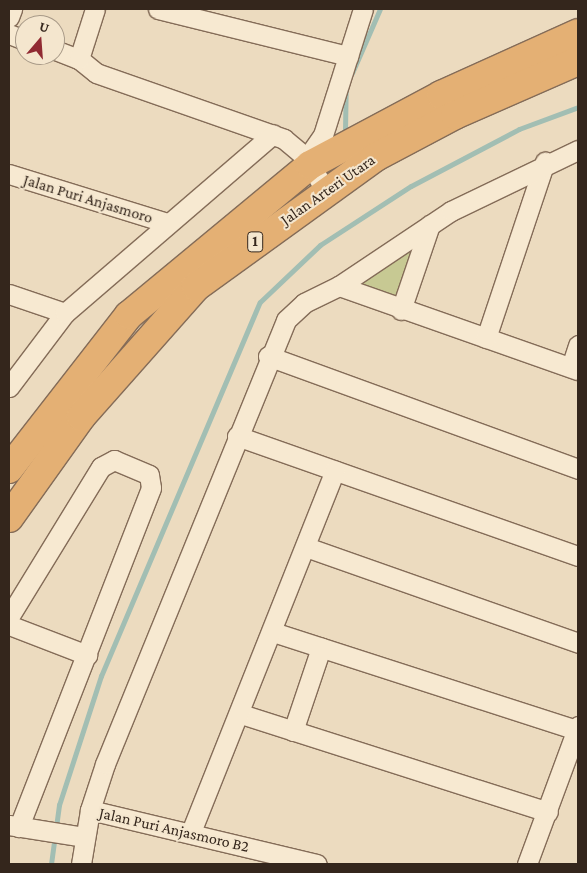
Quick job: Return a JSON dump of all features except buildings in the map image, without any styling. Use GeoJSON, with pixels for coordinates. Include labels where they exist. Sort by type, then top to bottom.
{"type":"FeatureCollection","features":[{"type":"Feature","properties":{"kind":"highway","name":"Jalan Arteri Utara"},"geometry":{"type":"LineString","coordinates":[[9,469],[129,315],[308,161],[441,95],[578,33]]}},
{"type":"Feature","properties":{"kind":"highway","name":"Jalan Arteri Utara"},"geometry":{"type":"LineString","coordinates":[[9,518],[52,453],[162,320],[225,264],[325,191],[374,158],[454,114],[578,61]]}},
{"type":"Feature","properties":{"kind":"street"},"geometry":{"type":"LineString","coordinates":[[9,17],[12,9]]}},
{"type":"Feature","properties":{"kind":"street"},"geometry":{"type":"LineString","coordinates":[[79,59],[95,9]]}},
{"type":"Feature","properties":{"kind":"street"},"geometry":{"type":"LineString","coordinates":[[158,9],[348,56]]}},
{"type":"Feature","properties":{"kind":"street"},"geometry":{"type":"LineString","coordinates":[[308,161],[323,135],[363,9]]}},
{"type":"Feature","properties":{"kind":"street"},"geometry":{"type":"LineString","coordinates":[[65,54],[79,59],[96,73],[273,134],[308,161],[325,191]]}},
{"type":"Feature","properties":{"kind":"street"},"geometry":{"type":"LineString","coordinates":[[9,387],[65,313],[167,223],[273,134]]}},
{"type":"Feature","properties":{"kind":"street"},"geometry":{"type":"LineString","coordinates":[[82,864],[79,836],[268,356],[286,320],[304,303],[339,286],[430,225],[545,162],[578,150]]}},
{"type":"Feature","properties":{"kind":"street"},"geometry":{"type":"LineString","coordinates":[[486,338],[545,162]]}},
{"type":"Feature","properties":{"kind":"street","name":"Jalan Puri Anjasmoro"},"geometry":{"type":"LineString","coordinates":[[9,174],[167,223]]}},
{"type":"Feature","properties":{"kind":"street"},"geometry":{"type":"LineString","coordinates":[[401,310],[430,225]]}},
{"type":"Feature","properties":{"kind":"street"},"geometry":{"type":"LineString","coordinates":[[339,286],[401,310],[575,368],[578,345]]}},
{"type":"Feature","properties":{"kind":"street"},"geometry":{"type":"LineString","coordinates":[[9,294],[65,313]]}},
{"type":"Feature","properties":{"kind":"street"},"geometry":{"type":"LineString","coordinates":[[268,356],[578,469]]}},
{"type":"Feature","properties":{"kind":"street"},"geometry":{"type":"LineString","coordinates":[[237,436],[578,556]]}},
{"type":"Feature","properties":{"kind":"street"},"geometry":{"type":"LineString","coordinates":[[9,617],[101,467],[114,460],[149,475],[151,488],[20,827],[79,836]]}},
{"type":"Feature","properties":{"kind":"street"},"geometry":{"type":"LineString","coordinates":[[191,832],[241,714],[335,471]]}},
{"type":"Feature","properties":{"kind":"street"},"geometry":{"type":"LineString","coordinates":[[306,547],[578,643]]}},
{"type":"Feature","properties":{"kind":"street"},"geometry":{"type":"LineString","coordinates":[[9,625],[87,655]]}},
{"type":"Feature","properties":{"kind":"street"},"geometry":{"type":"LineString","coordinates":[[272,632],[578,728],[527,864]]}},
{"type":"Feature","properties":{"kind":"street"},"geometry":{"type":"LineString","coordinates":[[293,731],[321,648]]}},
{"type":"Feature","properties":{"kind":"street"},"geometry":{"type":"LineString","coordinates":[[241,714],[548,812]]}},
{"type":"Feature","properties":{"kind":"street","name":"Jalan Puri Anjasmoro B2"},"geometry":{"type":"LineString","coordinates":[[90,810],[191,832],[317,864]]}},
{"type":"Feature","properties":{"kind":"green space"},"geometry":{"type":"Polygon","coordinates":[[[412,250],[398,299],[365,288],[362,281],[412,250]]]}},
{"type":"Feature","properties":{"kind":"waterway"},"geometry":{"type":"LineString","coordinates":[[352,73],[380,9]]}},
{"type":"Feature","properties":{"kind":"waterway"},"geometry":{"type":"LineString","coordinates":[[345,130],[346,91]]}},
{"type":"Feature","properties":{"kind":"waterway"},"geometry":{"type":"LineString","coordinates":[[51,864],[59,805],[101,676],[260,302],[320,245],[411,186],[519,129],[578,107]]}}]}
